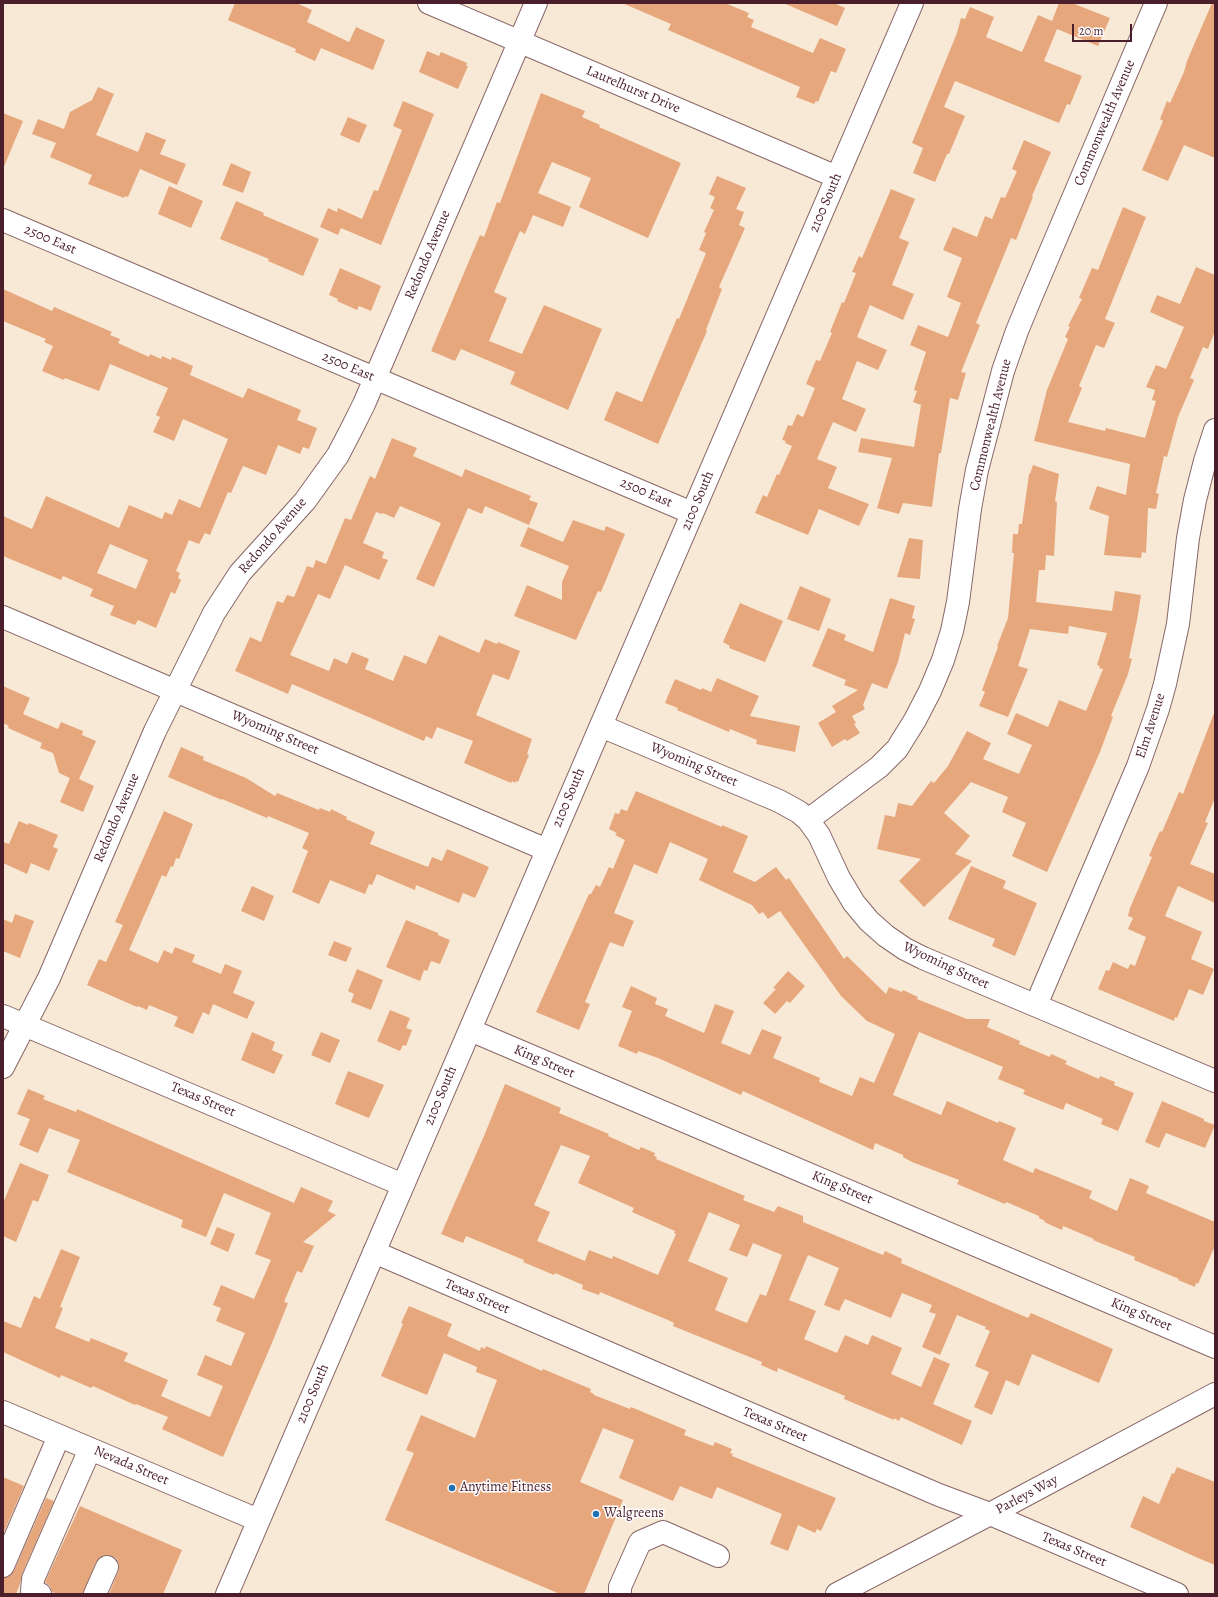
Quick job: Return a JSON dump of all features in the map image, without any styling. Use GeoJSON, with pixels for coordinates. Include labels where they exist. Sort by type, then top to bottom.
{"type":"FeatureCollection","features":[{"type":"Feature","properties":{"kind":"street","name":"Laurelhurst Drive"},"geometry":{"type":"LineString","coordinates":[[429,3],[837,177]]}},
{"type":"Feature","properties":{"kind":"street","name":"Redondo Avenue"},"geometry":{"type":"LineString","coordinates":[[3,1067],[49,978],[155,731],[201,637],[226,593],[240,573],[305,501],[338,455],[361,411],[536,3]]}},
{"type":"Feature","properties":{"kind":"street","name":"2100 South"},"geometry":{"type":"LineString","coordinates":[[226,1594],[912,3]]}},
{"type":"Feature","properties":{"kind":"street","name":"Commonwealth Avenue"},"geometry":{"type":"LineString","coordinates":[[808,820],[879,767],[897,749],[915,720],[943,660],[952,631],[958,602],[970,508],[977,470],[1003,371],[1022,318],[1156,3]]}},
{"type":"Feature","properties":{"kind":"street","name":"2500 East"},"geometry":{"type":"LineString","coordinates":[[3,220],[692,513]]}},
{"type":"Feature","properties":{"kind":"street","name":"Elm Avenue"},"geometry":{"type":"LineString","coordinates":[[1036,1005],[1138,766],[1158,709],[1178,624],[1188,538],[1195,500],[1215,430]]}},
{"type":"Feature","properties":{"kind":"street","name":"Wyoming Street"},"geometry":{"type":"LineString","coordinates":[[3,617],[547,850]]}},
{"type":"Feature","properties":{"kind":"street","name":"Wyoming Street"},"geometry":{"type":"LineString","coordinates":[[600,726],[794,809],[808,820],[818,835],[839,878],[854,903],[869,921],[886,936],[905,949],[923,958],[1215,1081]]}},
{"type":"Feature","properties":{"kind":"street","name":"Texas Street"},"geometry":{"type":"LineString","coordinates":[[3,1016],[403,1185]]}},
{"type":"Feature","properties":{"kind":"street","name":"King Street"},"geometry":{"type":"LineString","coordinates":[[470,1030],[1215,1347]]}},
{"type":"Feature","properties":{"kind":"street","name":"Texas Street"},"geometry":{"type":"LineString","coordinates":[[374,1252],[932,1492],[990,1514],[1177,1594]]}},
{"type":"Feature","properties":{"kind":"street","name":"Parleys Way"},"geometry":{"type":"LineString","coordinates":[[837,1594],[1215,1394]]}},
{"type":"Feature","properties":{"kind":"street","name":"Nevada Street"},"geometry":{"type":"LineString","coordinates":[[3,1412],[258,1520]]}},
{"type":"Feature","properties":{"kind":"street"},"geometry":{"type":"LineString","coordinates":[[3,1566],[59,1436]]}},
{"type":"Feature","properties":{"kind":"street"},"geometry":{"type":"LineString","coordinates":[[40,1594],[32,1590],[33,1579],[90,1449]]}},
{"type":"Feature","properties":{"kind":"street"},"geometry":{"type":"LineString","coordinates":[[620,1594],[620,1587],[640,1542],[663,1532],[718,1556]]}},
{"type":"Feature","properties":{"kind":"street"},"geometry":{"type":"LineString","coordinates":[[95,1594],[107,1567]]}},
{"type":"Feature","properties":{"kind":"building"},"geometry":{"type":"Polygon","coordinates":[[[235,3],[296,3],[312,10],[307,22],[349,42],[356,27],[385,40],[373,70],[321,48],[315,61],[295,52],[296,49],[228,20],[235,3]]]}},
{"type":"Feature","properties":{"kind":"building"},"geometry":{"type":"Polygon","coordinates":[[[622,3],[725,3],[749,13],[747,17],[754,20],[751,27],[813,53],[820,38],[846,49],[836,73],[831,71],[818,102],[816,101],[814,104],[796,97],[800,87],[668,30],[671,24],[622,3]]]}},
{"type":"Feature","properties":{"kind":"building"},"geometry":{"type":"Polygon","coordinates":[[[783,3],[834,3],[845,8],[837,26],[783,3]]]}},
{"type":"Feature","properties":{"kind":"building"},"geometry":{"type":"Polygon","coordinates":[[[1059,3],[1072,3],[1110,18],[1098,46],[1057,29],[1044,61],[1082,76],[1070,105],[1067,104],[1059,123],[955,81],[944,107],[965,116],[949,154],[947,154],[935,182],[913,173],[923,148],[912,143],[957,33],[961,18],[965,19],[970,7],[994,17],[986,37],[1022,52],[1038,15],[1052,21],[1059,3]]]}},
{"type":"Feature","properties":{"kind":"building"},"geometry":{"type":"Polygon","coordinates":[[[1212,3],[1215,3],[1215,158],[1184,145],[1168,181],[1142,170],[1163,121],[1160,119],[1167,101],[1170,103],[1212,3]]]}},
{"type":"Feature","properties":{"kind":"building"},"geometry":{"type":"Polygon","coordinates":[[[427,51],[439,56],[441,52],[467,63],[466,66],[468,66],[458,89],[419,72],[427,51]]]}},
{"type":"Feature","properties":{"kind":"building"},"geometry":{"type":"Polygon","coordinates":[[[98,87],[114,94],[96,135],[138,152],[146,132],[166,140],[160,154],[186,164],[177,185],[140,169],[128,197],[125,196],[124,198],[88,184],[92,175],[50,157],[56,143],[32,134],[38,119],[64,129],[70,112],[92,100],[98,87]]]}},
{"type":"Feature","properties":{"kind":"building"},"geometry":{"type":"Polygon","coordinates":[[[541,93],[585,111],[582,117],[600,125],[599,127],[681,163],[648,238],[579,207],[591,178],[552,162],[538,193],[571,207],[563,227],[533,215],[525,234],[520,231],[494,292],[507,298],[489,341],[522,354],[544,305],[602,329],[568,410],[510,384],[515,372],[461,349],[455,361],[431,351],[480,235],[484,237],[497,202],[500,203],[541,93]]]}},
{"type":"Feature","properties":{"kind":"building"},"geometry":{"type":"Polygon","coordinates":[[[403,101],[434,114],[381,245],[341,228],[338,235],[320,227],[328,208],[337,212],[338,208],[362,219],[374,190],[378,191],[402,130],[393,126],[403,101]]]}},
{"type":"Feature","properties":{"kind":"building"},"geometry":{"type":"Polygon","coordinates":[[[3,113],[23,121],[3,169],[3,113]]]}},
{"type":"Feature","properties":{"kind":"building"},"geometry":{"type":"Polygon","coordinates":[[[348,117],[367,125],[359,143],[340,135],[348,117]]]}},
{"type":"Feature","properties":{"kind":"building"},"geometry":{"type":"Polygon","coordinates":[[[1024,140],[1051,152],[1032,196],[1033,197],[1016,240],[1011,238],[976,323],[980,325],[961,372],[966,373],[958,400],[950,398],[941,453],[939,453],[932,507],[903,503],[899,514],[877,508],[892,458],[858,452],[861,438],[914,447],[921,405],[913,402],[917,391],[914,390],[926,352],[910,345],[918,325],[948,337],[961,303],[947,297],[962,258],[943,250],[953,227],[977,237],[985,216],[992,219],[1001,197],[1005,198],[1017,171],[1012,169],[1024,140]]]}},
{"type":"Feature","properties":{"kind":"building"},"geometry":{"type":"Polygon","coordinates":[[[231,163],[251,172],[243,193],[222,185],[231,163]]]}},
{"type":"Feature","properties":{"kind":"building"},"geometry":{"type":"Polygon","coordinates":[[[717,176],[746,188],[736,209],[744,212],[739,225],[745,228],[719,287],[722,289],[706,330],[707,331],[658,444],[604,420],[616,391],[642,402],[677,318],[679,319],[706,253],[699,250],[706,233],[704,232],[714,210],[710,208],[715,197],[709,194],[717,176]]]}},
{"type":"Feature","properties":{"kind":"building"},"geometry":{"type":"Polygon","coordinates":[[[169,186],[203,201],[191,228],[158,214],[169,186]]]}},
{"type":"Feature","properties":{"kind":"building"},"geometry":{"type":"Polygon","coordinates":[[[891,189],[915,199],[899,238],[909,242],[892,285],[914,294],[903,320],[870,305],[857,337],[887,350],[878,370],[857,361],[842,399],[866,409],[856,432],[833,422],[817,459],[837,467],[828,488],[869,504],[859,526],[819,509],[808,535],[755,513],[763,495],[767,497],[792,446],[785,443],[786,441],[782,440],[788,425],[792,426],[797,414],[803,417],[815,388],[806,384],[816,360],[820,361],[832,333],[830,332],[842,302],[844,303],[856,273],[852,272],[859,256],[862,258],[891,189]]]}},
{"type":"Feature","properties":{"kind":"building"},"geometry":{"type":"Polygon","coordinates":[[[236,201],[264,213],[263,215],[319,239],[303,276],[268,261],[269,259],[220,239],[236,201]]]}},
{"type":"Feature","properties":{"kind":"building"},"geometry":{"type":"Polygon","coordinates":[[[1123,207],[1146,217],[1105,319],[1115,323],[1104,348],[1096,345],[1079,386],[1082,388],[1068,422],[1105,431],[1106,428],[1145,438],[1156,401],[1152,400],[1155,390],[1146,387],[1156,365],[1166,369],[1184,327],[1150,312],[1157,295],[1180,304],[1196,267],[1215,275],[1215,331],[1208,349],[1203,347],[1190,378],[1194,380],[1178,417],[1167,457],[1164,456],[1156,493],[1159,494],[1156,509],[1148,508],[1146,553],[1142,552],[1141,558],[1104,555],[1109,516],[1089,509],[1097,486],[1126,495],[1130,464],[1034,441],[1047,390],[1068,339],[1065,337],[1070,327],[1068,326],[1082,299],[1079,298],[1092,268],[1098,270],[1123,207]]]}},
{"type":"Feature","properties":{"kind":"building"},"geometry":{"type":"Polygon","coordinates":[[[340,268],[381,286],[371,311],[359,306],[357,310],[337,301],[338,299],[329,295],[340,268]]]}},
{"type":"Feature","properties":{"kind":"building"},"geometry":{"type":"Polygon","coordinates":[[[3,289],[52,311],[54,307],[112,332],[110,335],[120,339],[118,343],[149,357],[150,354],[161,359],[162,356],[171,360],[172,357],[193,366],[190,375],[243,398],[248,388],[301,410],[297,420],[317,428],[309,449],[303,447],[300,454],[278,445],[266,475],[243,466],[231,493],[228,492],[210,535],[205,533],[199,544],[189,540],[176,571],[180,573],[178,578],[181,580],[175,594],[171,592],[156,628],[138,620],[135,625],[110,615],[114,606],[90,596],[93,589],[63,576],[61,580],[3,556],[3,516],[32,529],[46,496],[119,528],[129,505],[162,519],[165,512],[172,515],[179,499],[200,508],[228,439],[183,419],[174,441],[153,432],[160,417],[156,415],[168,388],[110,364],[99,391],[65,378],[64,380],[42,371],[53,346],[44,342],[46,339],[3,321],[3,289]],[[110,544],[97,573],[136,589],[148,560],[110,544]]]}},
{"type":"Feature","properties":{"kind":"building"},"geometry":{"type":"Polygon","coordinates":[[[392,438],[417,448],[413,456],[462,477],[465,469],[531,496],[529,500],[538,503],[529,525],[485,506],[482,514],[468,508],[434,587],[416,579],[441,523],[400,506],[394,518],[383,513],[376,512],[363,543],[384,552],[382,558],[388,560],[379,580],[345,565],[330,599],[318,594],[290,655],[329,671],[334,658],[347,664],[352,652],[369,659],[365,669],[393,681],[404,655],[426,664],[439,635],[479,653],[485,639],[497,644],[498,642],[520,651],[509,680],[493,674],[476,715],[532,739],[527,754],[529,755],[518,782],[516,781],[515,783],[512,781],[511,783],[464,763],[473,741],[437,727],[432,739],[426,736],[424,741],[292,684],[288,694],[235,671],[250,637],[261,642],[277,601],[283,603],[287,595],[294,597],[307,566],[313,568],[316,560],[326,564],[345,518],[351,520],[370,476],[375,479],[392,438]]]}},
{"type":"Feature","properties":{"kind":"building"},"geometry":{"type":"Polygon","coordinates":[[[1033,465],[1059,474],[1055,501],[1057,502],[1054,556],[1046,555],[1045,570],[1039,570],[1036,602],[1112,611],[1115,591],[1141,595],[1129,658],[1132,659],[1128,674],[1111,716],[1113,717],[1100,752],[1047,872],[1012,856],[1026,823],[1002,812],[1008,797],[971,782],[944,813],[970,836],[955,854],[972,861],[924,907],[899,881],[921,859],[877,849],[885,815],[895,817],[898,803],[912,806],[931,781],[934,783],[948,766],[967,731],[991,743],[983,759],[1019,774],[1032,745],[1007,734],[1016,713],[1048,727],[1059,700],[1086,711],[1103,669],[1099,668],[1100,666],[1097,665],[1107,633],[1069,626],[1068,634],[1030,629],[1018,666],[1028,669],[1008,717],[979,706],[985,692],[982,690],[1008,618],[1014,553],[1012,553],[1013,534],[1018,534],[1019,524],[1022,524],[1029,474],[1033,465]]]}},
{"type":"Feature","properties":{"kind":"building"},"geometry":{"type":"Polygon","coordinates":[[[573,520],[604,531],[606,526],[625,534],[601,592],[598,591],[576,640],[514,616],[527,585],[562,600],[562,582],[569,566],[520,546],[528,527],[563,542],[573,520]]]}},
{"type":"Feature","properties":{"kind":"building"},"geometry":{"type":"Polygon","coordinates":[[[909,538],[923,540],[920,579],[897,577],[909,538]]]}},
{"type":"Feature","properties":{"kind":"building"},"geometry":{"type":"Polygon","coordinates":[[[800,586],[831,599],[819,631],[787,619],[800,586]]]}},
{"type":"Feature","properties":{"kind":"building"},"geometry":{"type":"Polygon","coordinates":[[[890,598],[915,606],[912,618],[915,619],[910,635],[905,633],[898,662],[887,689],[872,683],[863,705],[865,709],[852,716],[856,723],[854,724],[860,733],[847,741],[845,739],[832,747],[818,723],[836,712],[832,706],[858,690],[844,685],[846,680],[812,666],[828,628],[846,635],[844,640],[873,652],[890,598]]]}},
{"type":"Feature","properties":{"kind":"building"},"geometry":{"type":"Polygon","coordinates":[[[740,603],[783,621],[765,662],[729,648],[730,646],[723,642],[740,603]]]}},
{"type":"Feature","properties":{"kind":"building"},"geometry":{"type":"Polygon","coordinates":[[[717,678],[759,696],[750,716],[800,726],[795,752],[756,744],[757,740],[730,729],[729,732],[677,710],[678,708],[665,703],[675,679],[701,690],[702,688],[711,692],[717,678]]]}},
{"type":"Feature","properties":{"kind":"building"},"geometry":{"type":"Polygon","coordinates":[[[3,686],[30,698],[23,714],[58,729],[61,722],[83,731],[82,735],[96,741],[79,779],[94,786],[83,812],[60,802],[70,778],[59,773],[53,753],[40,748],[42,743],[8,728],[9,726],[3,723],[3,686]]]}},
{"type":"Feature","properties":{"kind":"building"},"geometry":{"type":"Polygon","coordinates":[[[1214,713],[1215,798],[1205,822],[1208,823],[1190,864],[1215,874],[1215,903],[1178,886],[1165,916],[1202,932],[1191,959],[1214,969],[1203,995],[1189,989],[1177,1018],[1175,1017],[1174,1021],[1098,989],[1106,970],[1109,971],[1113,962],[1128,969],[1130,964],[1135,966],[1146,937],[1128,929],[1133,918],[1128,916],[1130,908],[1152,857],[1149,856],[1160,831],[1162,832],[1179,792],[1183,794],[1214,713]]]}},
{"type":"Feature","properties":{"kind":"building"},"geometry":{"type":"Polygon","coordinates":[[[181,747],[204,757],[203,760],[246,778],[275,796],[277,793],[319,810],[320,808],[330,812],[331,809],[347,817],[346,819],[375,832],[370,844],[428,867],[432,857],[442,861],[447,849],[489,867],[475,898],[463,893],[459,903],[416,885],[415,890],[377,874],[372,885],[369,884],[365,894],[330,880],[319,904],[292,892],[308,851],[302,848],[309,833],[268,816],[267,818],[168,777],[181,747]]]}},
{"type":"Feature","properties":{"kind":"building"},"geometry":{"type":"Polygon","coordinates":[[[636,791],[722,827],[722,825],[748,836],[733,872],[755,882],[776,867],[786,880],[789,878],[844,959],[847,956],[886,994],[889,987],[902,992],[903,990],[918,997],[917,999],[967,1019],[990,1019],[987,1027],[1020,1041],[1019,1044],[1050,1057],[1051,1054],[1067,1061],[1065,1064],[1099,1079],[1100,1076],[1115,1082],[1114,1085],[1134,1093],[1118,1131],[1101,1124],[1103,1119],[1066,1103],[1063,1110],[1023,1094],[1025,1090],[998,1079],[1003,1067],[919,1032],[893,1095],[941,1115],[947,1101],[998,1123],[999,1121],[1016,1128],[1003,1160],[1033,1173],[1035,1168],[1092,1191],[1089,1198],[1117,1211],[1130,1178],[1149,1186],[1146,1193],[1215,1222],[1215,1246],[1198,1284],[1196,1283],[1195,1287],[1178,1280],[1179,1279],[1134,1260],[1135,1257],[1063,1226],[1062,1230],[1044,1222],[1045,1221],[1039,1218],[1039,1216],[957,1184],[959,1180],[912,1162],[903,1157],[903,1155],[875,1143],[873,1150],[743,1091],[741,1095],[658,1058],[638,1051],[637,1054],[618,1046],[632,1011],[622,1007],[631,986],[657,998],[655,1004],[668,1009],[665,1016],[704,1033],[715,1004],[734,1011],[721,1043],[750,1055],[762,1029],[782,1037],[773,1058],[820,1078],[819,1082],[852,1096],[860,1077],[874,1083],[895,1034],[867,1021],[841,996],[780,911],[768,919],[763,912],[759,914],[752,905],[699,880],[708,859],[670,842],[657,874],[634,864],[614,913],[634,921],[623,947],[610,942],[585,1002],[590,1004],[579,1030],[536,1012],[589,894],[591,894],[596,885],[600,887],[609,867],[613,869],[625,840],[615,835],[617,833],[609,829],[615,813],[619,814],[621,809],[627,811],[636,791]]]}},
{"type":"Feature","properties":{"kind":"building"},"geometry":{"type":"Polygon","coordinates":[[[164,811],[193,824],[179,859],[176,858],[173,867],[171,866],[166,877],[162,875],[129,950],[158,963],[164,950],[172,954],[175,947],[195,955],[192,962],[221,974],[225,964],[242,971],[233,993],[255,1002],[247,1019],[213,1004],[209,1015],[203,1012],[193,1034],[174,1026],[178,1017],[149,1005],[147,1010],[138,1006],[137,1007],[87,985],[99,959],[106,962],[123,925],[115,922],[164,811]]]}},
{"type":"Feature","properties":{"kind":"building"},"geometry":{"type":"Polygon","coordinates":[[[19,821],[28,825],[29,823],[58,835],[53,847],[58,849],[49,871],[31,863],[27,874],[3,863],[3,842],[9,844],[19,821]]]}},
{"type":"Feature","properties":{"kind":"building"},"geometry":{"type":"Polygon","coordinates":[[[971,866],[1006,881],[1003,888],[1037,903],[1015,956],[992,946],[995,939],[948,919],[971,866]]]}},
{"type":"Feature","properties":{"kind":"building"},"geometry":{"type":"Polygon","coordinates":[[[252,886],[274,896],[264,921],[241,911],[252,886]]]}},
{"type":"Feature","properties":{"kind":"building"},"geometry":{"type":"Polygon","coordinates":[[[15,914],[34,921],[20,958],[3,951],[3,919],[12,923],[15,914]]]}},
{"type":"Feature","properties":{"kind":"building"},"geometry":{"type":"Polygon","coordinates":[[[406,920],[438,933],[438,935],[450,940],[440,964],[431,961],[427,971],[424,970],[420,981],[386,967],[406,920]]]}},
{"type":"Feature","properties":{"kind":"building"},"geometry":{"type":"Polygon","coordinates":[[[334,941],[352,948],[346,962],[328,955],[334,941]]]}},
{"type":"Feature","properties":{"kind":"building"},"geometry":{"type":"Polygon","coordinates":[[[357,969],[383,980],[371,1010],[351,1002],[354,994],[348,991],[357,969]]]}},
{"type":"Feature","properties":{"kind":"building"},"geometry":{"type":"Polygon","coordinates":[[[788,971],[805,986],[790,1003],[787,1001],[775,1014],[763,1003],[776,989],[773,988],[788,971]]]}},
{"type":"Feature","properties":{"kind":"building"},"geometry":{"type":"Polygon","coordinates":[[[390,1010],[410,1018],[406,1028],[412,1030],[406,1046],[403,1045],[400,1051],[377,1041],[390,1010]]]}},
{"type":"Feature","properties":{"kind":"building"},"geometry":{"type":"Polygon","coordinates":[[[252,1032],[275,1042],[272,1050],[283,1055],[274,1074],[241,1060],[252,1032]]]}},
{"type":"Feature","properties":{"kind":"building"},"geometry":{"type":"Polygon","coordinates":[[[321,1032],[340,1040],[330,1063],[311,1055],[321,1032]]]}},
{"type":"Feature","properties":{"kind":"building"},"geometry":{"type":"Polygon","coordinates":[[[348,1071],[384,1085],[369,1118],[335,1104],[348,1071]]]}},
{"type":"Feature","properties":{"kind":"building"},"geometry":{"type":"Polygon","coordinates":[[[505,1084],[561,1108],[559,1113],[609,1134],[608,1136],[639,1150],[641,1147],[655,1153],[654,1156],[657,1157],[656,1159],[745,1196],[743,1200],[774,1212],[778,1206],[803,1216],[803,1222],[883,1255],[885,1251],[902,1259],[901,1263],[993,1303],[1028,1318],[1031,1313],[1113,1349],[1099,1383],[1032,1354],[1019,1386],[1006,1380],[992,1415],[974,1407],[989,1372],[975,1366],[990,1331],[985,1329],[986,1327],[957,1315],[940,1355],[922,1347],[936,1314],[929,1312],[932,1305],[902,1293],[891,1318],[845,1299],[839,1311],[824,1305],[839,1268],[808,1255],[789,1300],[816,1311],[804,1339],[837,1353],[845,1335],[868,1345],[872,1335],[902,1348],[891,1374],[921,1387],[934,1357],[950,1364],[933,1404],[972,1421],[962,1445],[901,1417],[899,1421],[894,1418],[894,1420],[844,1399],[845,1396],[778,1368],[777,1372],[761,1365],[762,1362],[673,1326],[674,1323],[668,1320],[600,1292],[599,1295],[582,1289],[583,1285],[555,1273],[554,1275],[523,1262],[524,1260],[466,1236],[463,1243],[441,1234],[505,1084]],[[561,1145],[534,1205],[550,1212],[537,1241],[585,1261],[589,1250],[612,1259],[613,1256],[658,1275],[676,1234],[674,1233],[675,1231],[632,1212],[634,1208],[578,1183],[590,1156],[561,1145]],[[709,1212],[688,1261],[728,1278],[715,1310],[747,1323],[760,1294],[766,1296],[782,1255],[753,1243],[747,1257],[729,1250],[740,1225],[709,1212]]]}},
{"type":"Feature","properties":{"kind":"building"},"geometry":{"type":"Polygon","coordinates":[[[28,1089],[45,1096],[43,1099],[76,1112],[77,1109],[294,1203],[301,1187],[333,1201],[328,1211],[336,1215],[303,1242],[314,1246],[302,1273],[297,1271],[284,1302],[288,1303],[223,1457],[162,1429],[168,1417],[136,1404],[135,1405],[93,1386],[91,1388],[61,1375],[60,1378],[3,1352],[3,1321],[21,1328],[34,1296],[40,1299],[61,1249],[80,1257],[60,1307],[63,1308],[55,1328],[89,1342],[91,1338],[128,1353],[124,1361],[168,1380],[161,1396],[210,1417],[223,1386],[197,1375],[205,1355],[231,1366],[245,1333],[216,1321],[221,1308],[213,1305],[221,1285],[254,1299],[271,1260],[255,1254],[271,1213],[224,1193],[206,1237],[181,1227],[183,1220],[67,1172],[80,1140],[49,1128],[38,1153],[19,1145],[30,1119],[17,1114],[28,1089]]]}},
{"type":"Feature","properties":{"kind":"building"},"geometry":{"type":"Polygon","coordinates":[[[1162,1101],[1215,1125],[1205,1148],[1166,1133],[1159,1148],[1145,1142],[1162,1101]]]}},
{"type":"Feature","properties":{"kind":"building"},"geometry":{"type":"Polygon","coordinates":[[[20,1163],[49,1175],[38,1202],[33,1200],[16,1242],[3,1236],[3,1203],[20,1163]]]}},
{"type":"Feature","properties":{"kind":"building"},"geometry":{"type":"Polygon","coordinates":[[[217,1227],[235,1234],[228,1252],[210,1244],[217,1227]]]}},
{"type":"Feature","properties":{"kind":"building"},"geometry":{"type":"Polygon","coordinates":[[[409,1306],[452,1324],[447,1336],[480,1351],[481,1347],[485,1349],[486,1346],[542,1371],[543,1369],[591,1389],[590,1392],[594,1395],[630,1409],[631,1407],[686,1430],[684,1435],[713,1446],[715,1442],[732,1449],[730,1453],[733,1454],[732,1456],[836,1498],[821,1531],[817,1529],[815,1533],[798,1525],[788,1551],[770,1544],[782,1514],[717,1487],[712,1499],[680,1486],[673,1501],[619,1478],[634,1440],[603,1428],[580,1482],[623,1500],[584,1594],[560,1594],[385,1520],[414,1453],[406,1450],[421,1415],[475,1438],[497,1380],[476,1372],[477,1367],[444,1353],[427,1395],[381,1376],[409,1306]]]}},
{"type":"Feature","properties":{"kind":"building"},"geometry":{"type":"Polygon","coordinates":[[[1177,1467],[1215,1482],[1215,1565],[1130,1527],[1143,1496],[1159,1504],[1172,1473],[1174,1474],[1177,1467]]]}},
{"type":"Feature","properties":{"kind":"building"},"geometry":{"type":"Polygon","coordinates":[[[3,1477],[24,1486],[3,1534],[3,1477]]]}},
{"type":"Feature","properties":{"kind":"building"},"geometry":{"type":"Polygon","coordinates":[[[46,1498],[54,1501],[22,1574],[16,1594],[3,1594],[3,1578],[10,1576],[14,1571],[46,1498]]]}},
{"type":"Feature","properties":{"kind":"building"},"geometry":{"type":"Polygon","coordinates":[[[80,1506],[182,1550],[163,1594],[109,1594],[119,1566],[117,1559],[106,1555],[100,1557],[96,1562],[83,1594],[58,1594],[52,1592],[50,1586],[45,1582],[80,1506]]]}},
{"type":"Feature","properties":{"kind":"place","name":"Anytime Fitness"},"geometry":{"type":"Point","coordinates":[452,1488]}},
{"type":"Feature","properties":{"kind":"place","name":"Walgreens"},"geometry":{"type":"Point","coordinates":[596,1514]}}]}
